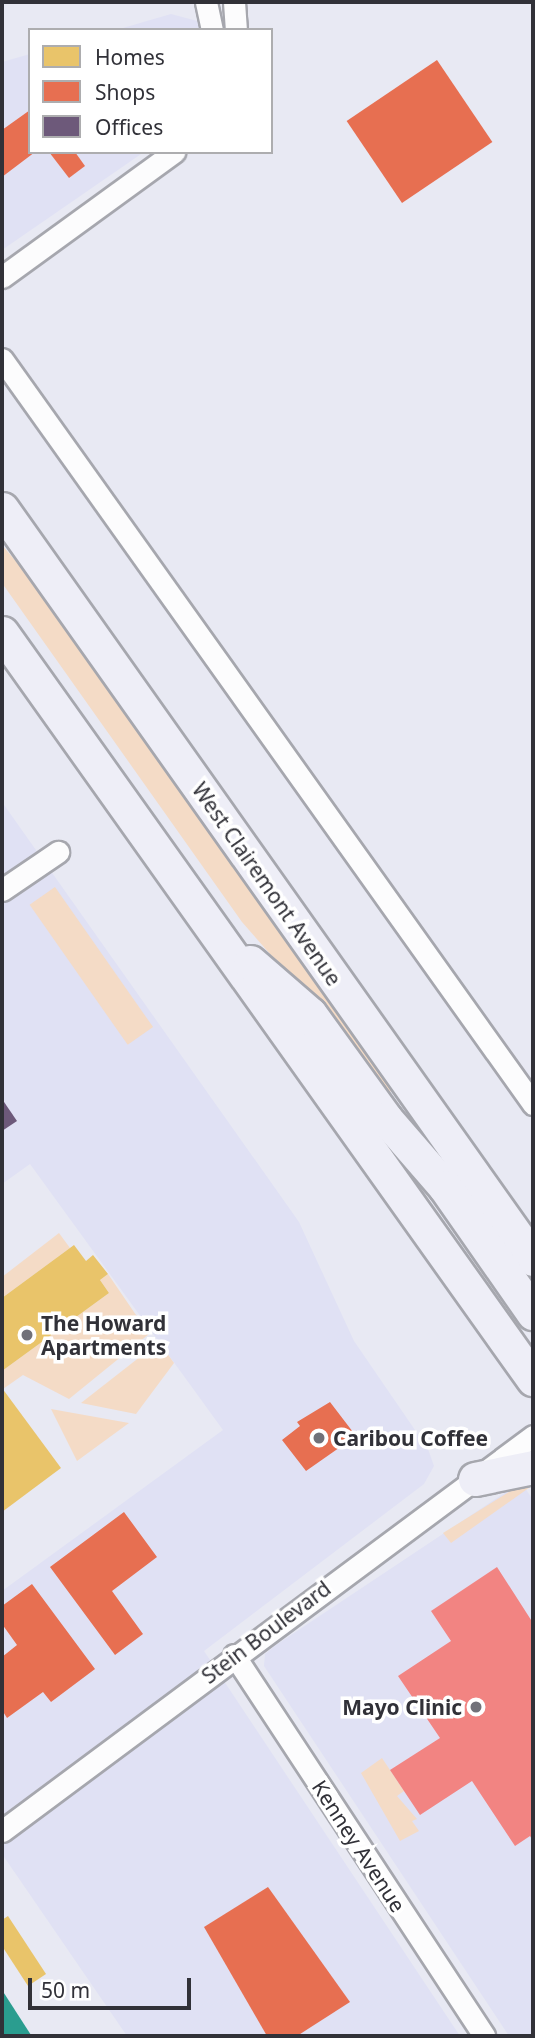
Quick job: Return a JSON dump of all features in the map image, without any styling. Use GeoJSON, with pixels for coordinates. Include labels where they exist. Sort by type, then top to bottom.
{"type":"FeatureCollection","features":[{"type":"Feature","properties":{"kind":"main road","name":"West Clairemont Avenue"},"geometry":{"type":"LineString","coordinates":[[2,509],[533,1259]]}},
{"type":"Feature","properties":{"kind":"main road"},"geometry":{"type":"LineString","coordinates":[[2,524],[30,549]]}},
{"type":"Feature","properties":{"kind":"main road"},"geometry":{"type":"LineString","coordinates":[[2,632],[533,1378]]}},
{"type":"Feature","properties":{"kind":"main road"},"geometry":{"type":"LineString","coordinates":[[215,933],[310,1014],[386,1119],[445,1187],[533,1313]]}},
{"type":"Feature","properties":{"kind":"main road"},"geometry":{"type":"LineString","coordinates":[[475,1479],[533,1467]]}},
{"type":"Feature","properties":{"kind":"street"},"geometry":{"type":"LineString","coordinates":[[206,2],[212,28]]}},
{"type":"Feature","properties":{"kind":"street"},"geometry":{"type":"LineString","coordinates":[[234,2],[236,28]]}},
{"type":"Feature","properties":{"kind":"street"},"geometry":{"type":"LineString","coordinates":[[2,277],[171,154]]}},
{"type":"Feature","properties":{"kind":"street"},"geometry":{"type":"LineString","coordinates":[[2,359],[533,1104]]}},
{"type":"Feature","properties":{"kind":"street"},"geometry":{"type":"LineString","coordinates":[[2,890],[58,852]]}},
{"type":"Feature","properties":{"kind":"street","name":"Stein Boulevard"},"geometry":{"type":"LineString","coordinates":[[2,1831],[234,1655],[533,1436]]}},
{"type":"Feature","properties":{"kind":"street","name":"Kenney Avenue"},"geometry":{"type":"LineString","coordinates":[[234,1655],[484,2036]]}},
{"type":"Feature","properties":{"kind":"shaded area"},"geometry":{"type":"Polygon","coordinates":[[[171,14],[201,22],[202,28],[123,28],[171,14]]]}},
{"type":"Feature","properties":{"kind":"shaded area"},"geometry":{"type":"Polygon","coordinates":[[[28,55],[28,154],[141,154],[2,250],[2,62],[28,55]]]}},
{"type":"Feature","properties":{"kind":"shaded area"},"geometry":{"type":"Polygon","coordinates":[[[2,545],[31,579],[392,1090],[382,1099],[320,1011],[242,922],[2,583],[2,545]]]}},
{"type":"Feature","properties":{"kind":"shaded area"},"geometry":{"type":"Polygon","coordinates":[[[2,802],[299,1222],[354,1341],[428,1449],[434,1466],[424,1484],[204,1651],[460,2036],[127,2036],[2,1854],[2,1591],[223,1430],[30,1164],[2,1184],[2,802]]]}},
{"type":"Feature","properties":{"kind":"shaded area"},"geometry":{"type":"Polygon","coordinates":[[[55,887],[153,1027],[128,1045],[30,905],[55,887]]]}},
{"type":"Feature","properties":{"kind":"shaded area"},"geometry":{"type":"Polygon","coordinates":[[[59,1233],[70,1248],[2,1298],[2,1277],[59,1233]]]}},
{"type":"Feature","properties":{"kind":"shaded area"},"geometry":{"type":"Polygon","coordinates":[[[108,1274],[149,1334],[69,1399],[23,1375],[3,1389],[2,1371],[109,1293],[100,1280],[108,1274]]]}},
{"type":"Feature","properties":{"kind":"shaded area"},"geometry":{"type":"Polygon","coordinates":[[[159,1342],[174,1363],[136,1414],[81,1403],[159,1342]]]}},
{"type":"Feature","properties":{"kind":"shaded area"},"geometry":{"type":"Polygon","coordinates":[[[51,1409],[129,1423],[77,1461],[51,1409]]]}},
{"type":"Feature","properties":{"kind":"shaded area"},"geometry":{"type":"Polygon","coordinates":[[[533,1477],[533,1485],[451,1543],[443,1533],[533,1477]]]}},
{"type":"Feature","properties":{"kind":"shaded area"},"geometry":{"type":"Polygon","coordinates":[[[521,1482],[533,1500],[533,2036],[509,2036],[264,1666],[265,1654],[276,1645],[521,1482]]]}},
{"type":"Feature","properties":{"kind":"shaded area"},"geometry":{"type":"Polygon","coordinates":[[[382,1758],[404,1791],[397,1796],[417,1819],[412,1821],[419,1831],[400,1841],[361,1773],[382,1758]]]}},
{"type":"Feature","properties":{"kind":"building: Homes","name":"The Howard Apartments"},"geometry":{"type":"Polygon","coordinates":[[[74,1245],[86,1261],[93,1255],[108,1274],[100,1280],[109,1293],[2,1371],[2,1298],[74,1245]]]}},
{"type":"Feature","properties":{"kind":"building: Homes","name":"The Howard Apartments"},"geometry":{"type":"Polygon","coordinates":[[[2,1388],[61,1468],[2,1512],[2,1388]]]}},
{"type":"Feature","properties":{"kind":"building: Homes"},"geometry":{"type":"Polygon","coordinates":[[[8,1916],[46,1974],[28,1986],[2,1946],[2,1920],[8,1916]]]}},
{"type":"Feature","properties":{"kind":"building: Shops"},"geometry":{"type":"Polygon","coordinates":[[[437,60],[492,142],[402,203],[347,121],[437,60]]]}},
{"type":"Feature","properties":{"kind":"building: Shops"},"geometry":{"type":"Polygon","coordinates":[[[28,111],[28,154],[32,154],[2,177],[2,130],[28,111]]]}},
{"type":"Feature","properties":{"kind":"building: Shops"},"geometry":{"type":"Polygon","coordinates":[[[51,154],[76,154],[85,166],[69,178],[51,154]]]}},
{"type":"Feature","properties":{"kind":"building: Shops","name":"Caribou Coffee"},"geometry":{"type":"Polygon","coordinates":[[[330,1402],[356,1436],[306,1471],[282,1440],[300,1426],[297,1422],[330,1402]]]}},
{"type":"Feature","properties":{"kind":"building: Shops"},"geometry":{"type":"Polygon","coordinates":[[[124,1512],[157,1557],[112,1591],[143,1634],[115,1655],[50,1567],[124,1512]]]}},
{"type":"Feature","properties":{"kind":"building: Shops"},"geometry":{"type":"Polygon","coordinates":[[[32,1584],[95,1669],[51,1702],[43,1692],[7,1718],[2,1710],[2,1657],[17,1645],[2,1624],[2,1606],[32,1584]]]}},
{"type":"Feature","properties":{"kind":"building: Shops"},"geometry":{"type":"Polygon","coordinates":[[[268,1887],[350,2002],[297,2036],[267,2036],[204,1927],[268,1887]]]}},
{"type":"Feature","properties":{"kind":"building: Offices"},"geometry":{"type":"Polygon","coordinates":[[[2,1099],[17,1121],[2,1131],[2,1099]]]}},
{"type":"Feature","properties":{"kind":"building: Schools"},"geometry":{"type":"Polygon","coordinates":[[[2,1990],[31,2035],[2,2036],[2,1990]]]}},
{"type":"Feature","properties":{"kind":"building: Health","name":"Mayo Clinic"},"geometry":{"type":"Polygon","coordinates":[[[497,1567],[533,1623],[533,1841],[530,1836],[515,1846],[472,1781],[420,1815],[390,1770],[440,1738],[398,1676],[451,1641],[431,1611],[497,1567]]]}},
{"type":"Feature","properties":{"kind":"place","name":"The Howard Apartments"},"geometry":{"type":"Point","coordinates":[27,1335]}},
{"type":"Feature","properties":{"kind":"place","name":"Caribou Coffee"},"geometry":{"type":"Point","coordinates":[319,1438]}},
{"type":"Feature","properties":{"kind":"place","name":"Mayo Clinic"},"geometry":{"type":"Point","coordinates":[476,1707]}}]}
